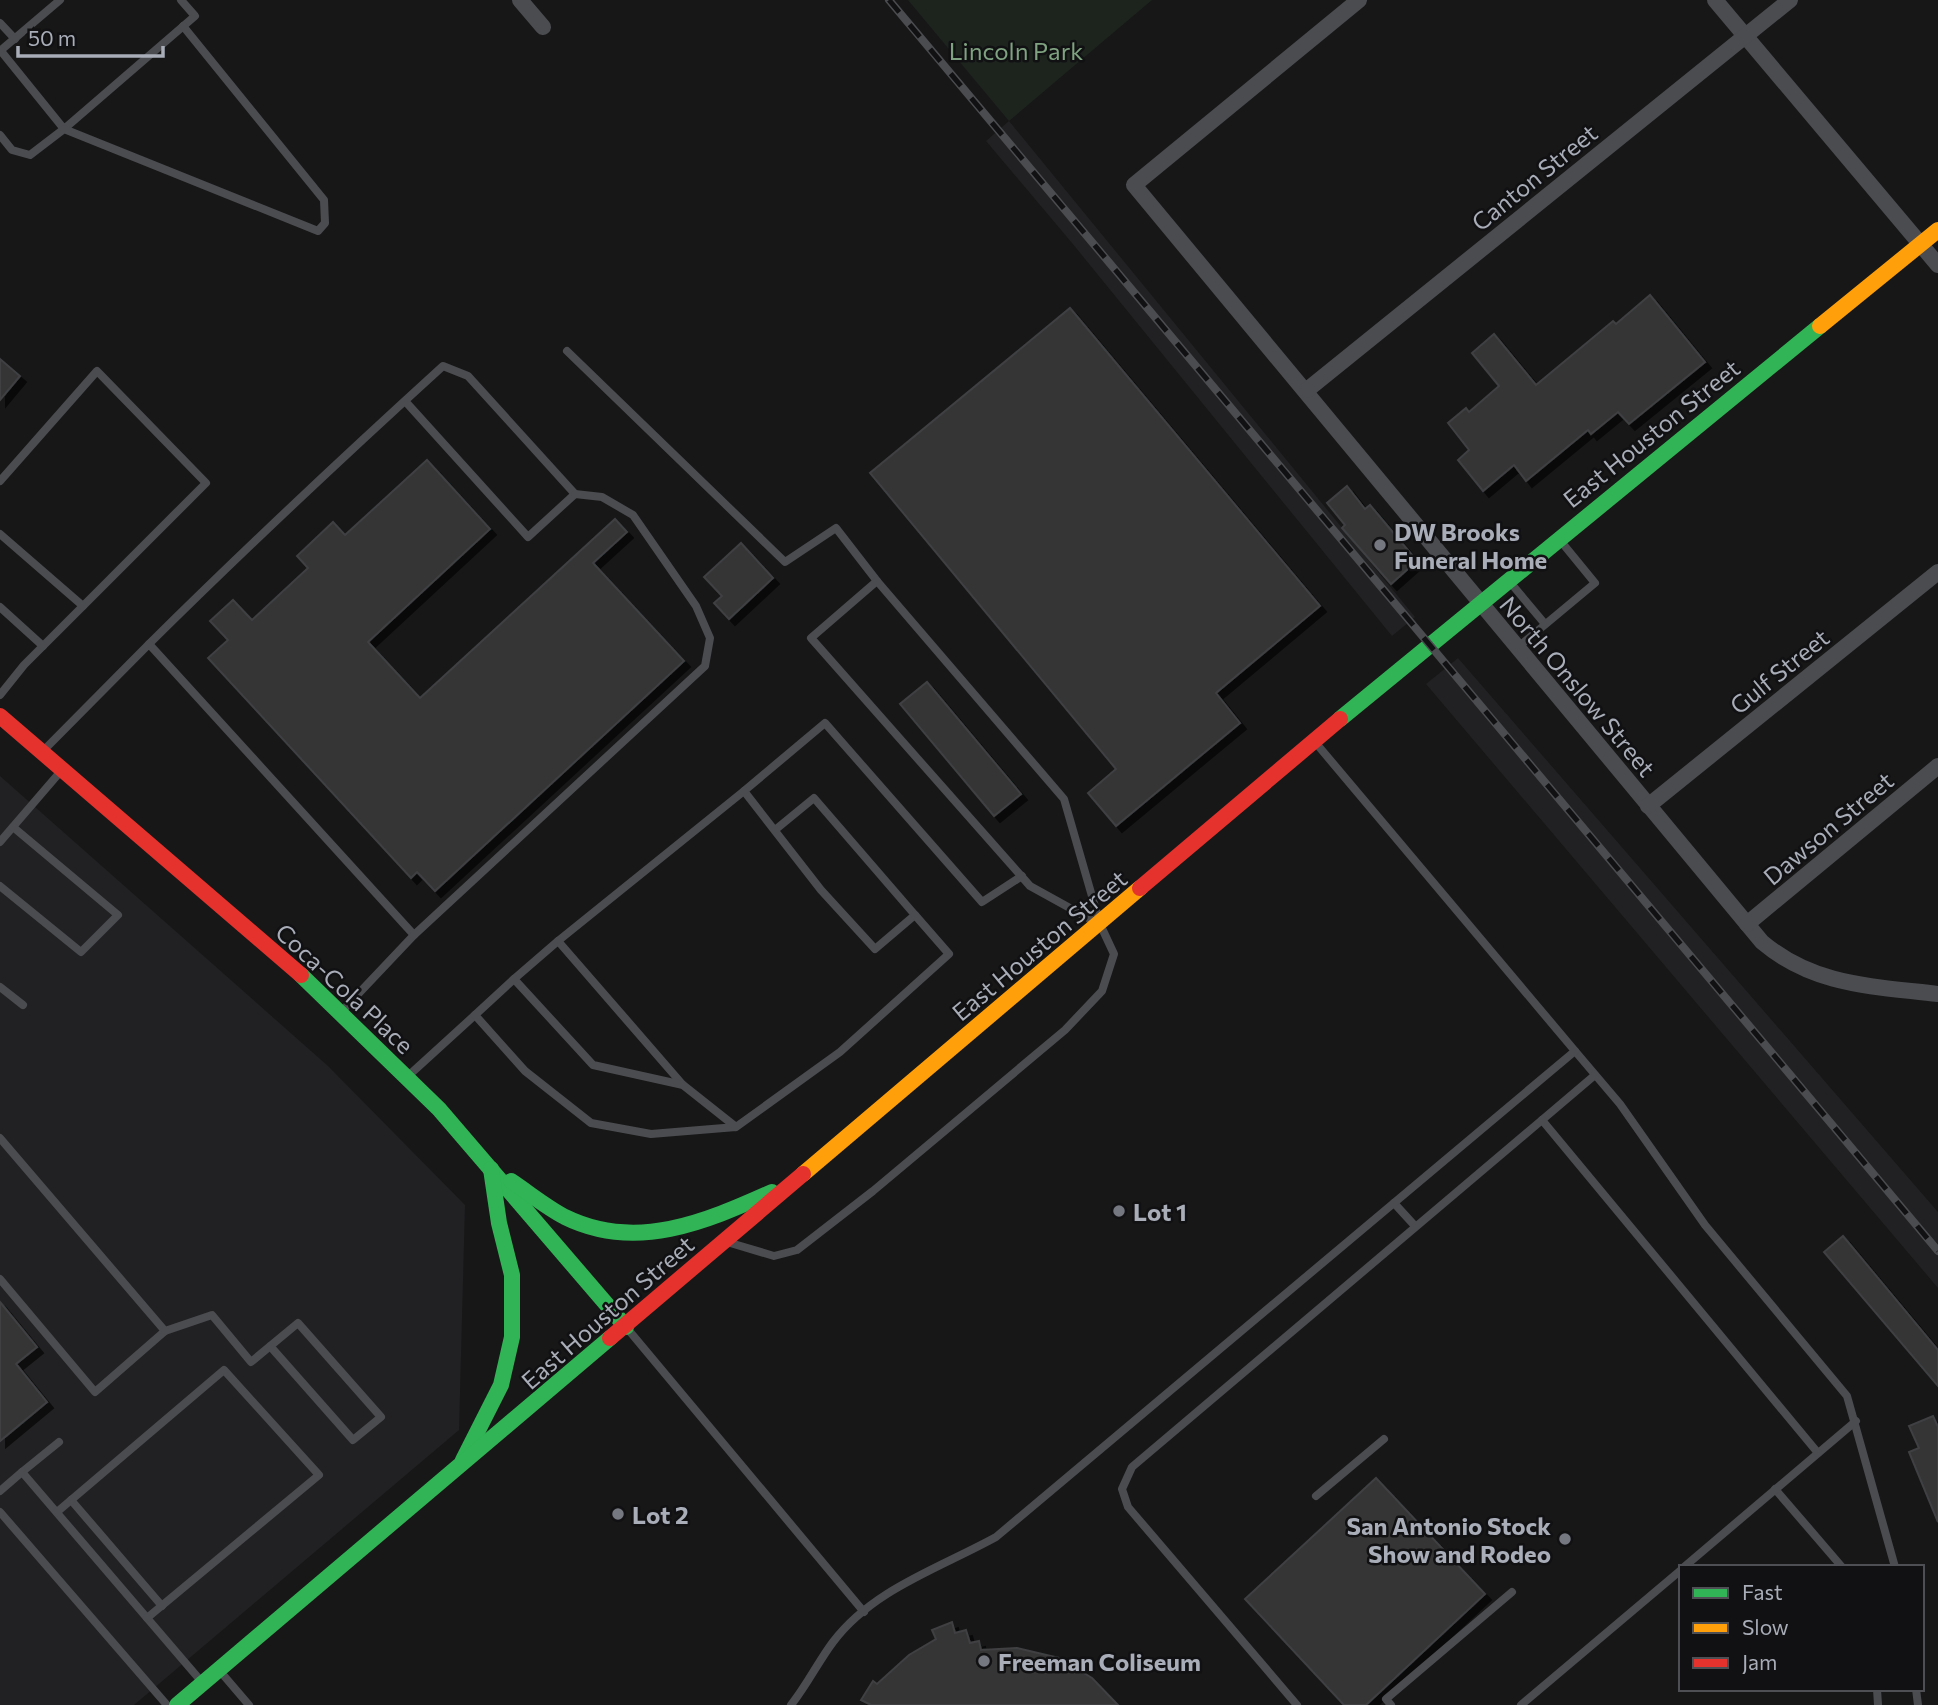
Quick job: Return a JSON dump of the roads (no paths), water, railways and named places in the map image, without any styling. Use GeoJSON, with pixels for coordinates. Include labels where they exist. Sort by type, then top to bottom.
{"type":"FeatureCollection","features":[{"type":"Feature","properties":{"kind":"main road","name":"East Houston Street"},"geometry":{"type":"LineString","coordinates":[[177,1705],[1479,602],[1938,230]]}},
{"type":"Feature","properties":{"kind":"main road","name":"Coca-Cola Place"},"geometry":{"type":"LineString","coordinates":[[0,716],[253,931],[407,1077],[491,1167],[626,1327]]}},
{"type":"Feature","properties":{"kind":"main road"},"geometry":{"type":"LineString","coordinates":[[491,1167],[566,1217],[610,1234],[658,1234],[705,1222],[793,1182]]}},
{"type":"Feature","properties":{"kind":"main road"},"geometry":{"type":"LineString","coordinates":[[459,1468],[500,1385],[512,1337],[512,1275],[499,1223],[491,1167]]}},
{"type":"Feature","properties":{"kind":"street"},"geometry":{"type":"LineString","coordinates":[[520,0],[543,27]]}},
{"type":"Feature","properties":{"kind":"street","name":"North Onslow Street"},"geometry":{"type":"LineString","coordinates":[[1359,0],[1134,185],[1307,390],[1747,924],[1784,961],[1805,972],[1832,979],[1938,994]]}},
{"type":"Feature","properties":{"kind":"street"},"geometry":{"type":"LineString","coordinates":[[1715,0],[1938,265]]}},
{"type":"Feature","properties":{"kind":"street","name":"Canton Street"},"geometry":{"type":"LineString","coordinates":[[1307,390],[1790,0]]}},
{"type":"Feature","properties":{"kind":"street","name":"Gulf Street"},"geometry":{"type":"LineString","coordinates":[[1648,806],[1938,572]]}},
{"type":"Feature","properties":{"kind":"street","name":"Dawson Street"},"geometry":{"type":"LineString","coordinates":[[1747,924],[1938,766]]}},
{"type":"Feature","properties":{"kind":"lane"},"geometry":{"type":"LineString","coordinates":[[60,0],[0,51],[64,129],[318,231],[325,223],[324,200],[183,26]]}},
{"type":"Feature","properties":{"kind":"lane"},"geometry":{"type":"LineString","coordinates":[[0,135],[16,153],[30,155],[195,16],[181,0]]}},
{"type":"Feature","properties":{"kind":"lane"},"geometry":{"type":"LineString","coordinates":[[0,23],[15,40]]}},
{"type":"Feature","properties":{"kind":"lane"},"geometry":{"type":"LineString","coordinates":[[568,351],[785,562],[836,528],[877,582],[1064,799],[1100,924],[1114,954],[1102,991],[1065,1030],[873,1191],[797,1250],[774,1256],[725,1241]]}},
{"type":"Feature","properties":{"kind":"lane"},"geometry":{"type":"LineString","coordinates":[[42,752],[278,515],[443,366],[468,376],[575,494],[602,497],[633,515],[696,606],[710,638],[705,666],[414,935],[340,1013]]}},
{"type":"Feature","properties":{"kind":"lane"},"geometry":{"type":"LineString","coordinates":[[0,481],[97,371],[206,483],[43,646],[0,695]]}},
{"type":"Feature","properties":{"kind":"lane"},"geometry":{"type":"LineString","coordinates":[[405,401],[528,537],[575,494]]}},
{"type":"Feature","properties":{"kind":"lane"},"geometry":{"type":"LineString","coordinates":[[0,534],[83,606]]}},
{"type":"Feature","properties":{"kind":"lane"},"geometry":{"type":"LineString","coordinates":[[1517,648],[1595,583],[1558,538]]}},
{"type":"Feature","properties":{"kind":"lane"},"geometry":{"type":"LineString","coordinates":[[1508,579],[1545,624]]}},
{"type":"Feature","properties":{"kind":"lane"},"geometry":{"type":"LineString","coordinates":[[877,582],[811,638],[1030,886],[1100,924]]}},
{"type":"Feature","properties":{"kind":"lane"},"geometry":{"type":"LineString","coordinates":[[0,607],[43,646]]}},
{"type":"Feature","properties":{"kind":"lane"},"geometry":{"type":"LineString","coordinates":[[149,644],[414,935]]}},
{"type":"Feature","properties":{"kind":"lane"},"geometry":{"type":"LineString","coordinates":[[407,1077],[558,941],[825,723],[982,902],[1022,876]]}},
{"type":"Feature","properties":{"kind":"lane"},"geometry":{"type":"LineString","coordinates":[[1315,742],[1620,1104],[1705,1225],[1847,1396],[1856,1420],[1894,1565]]}},
{"type":"Feature","properties":{"kind":"lane"},"geometry":{"type":"LineString","coordinates":[[0,842],[63,769]]}},
{"type":"Feature","properties":{"kind":"lane"},"geometry":{"type":"LineString","coordinates":[[744,790],[821,890],[875,949],[915,915]]}},
{"type":"Feature","properties":{"kind":"lane"},"geometry":{"type":"LineString","coordinates":[[475,1015],[524,1071],[592,1123],[651,1133],[737,1127],[841,1052],[949,954],[814,798],[775,830]]}},
{"type":"Feature","properties":{"kind":"lane"},"geometry":{"type":"LineString","coordinates":[[0,886],[81,952],[118,915],[13,827]]}},
{"type":"Feature","properties":{"kind":"lane"},"geometry":{"type":"LineString","coordinates":[[558,941],[683,1085],[737,1127]]}},
{"type":"Feature","properties":{"kind":"lane"},"geometry":{"type":"LineString","coordinates":[[514,979],[593,1065],[683,1085]]}},
{"type":"Feature","properties":{"kind":"lane"},"geometry":{"type":"LineString","coordinates":[[0,987],[23,1005]]}},
{"type":"Feature","properties":{"kind":"lane"},"geometry":{"type":"LineString","coordinates":[[791,1705],[834,1641],[864,1612],[902,1584],[996,1538],[1575,1051]]}},
{"type":"Feature","properties":{"kind":"lane"},"geometry":{"type":"LineString","coordinates":[[1297,1705],[1128,1507],[1122,1489],[1132,1467],[1595,1074]]}},
{"type":"Feature","properties":{"kind":"lane"},"geometry":{"type":"LineString","coordinates":[[1542,1120],[1818,1453]]}},
{"type":"Feature","properties":{"kind":"lane"},"geometry":{"type":"LineString","coordinates":[[0,1138],[165,1331]]}},
{"type":"Feature","properties":{"kind":"lane"},"geometry":{"type":"LineString","coordinates":[[1394,1203],[1415,1226]]}},
{"type":"Feature","properties":{"kind":"lane"},"geometry":{"type":"LineString","coordinates":[[0,1279],[94,1392],[165,1331],[212,1315],[251,1362],[270,1346],[298,1323],[381,1417],[353,1440],[270,1346]]}},
{"type":"Feature","properties":{"kind":"lane"},"geometry":{"type":"LineString","coordinates":[[626,1327],[864,1612]]}},
{"type":"Feature","properties":{"kind":"lane"},"geometry":{"type":"LineString","coordinates":[[57,1512],[224,1370],[319,1475],[147,1618]]}},
{"type":"Feature","properties":{"kind":"lane"},"geometry":{"type":"LineString","coordinates":[[1686,1565],[1856,1420]]}},
{"type":"Feature","properties":{"kind":"lane"},"geometry":{"type":"LineString","coordinates":[[1316,1496],[1384,1439]]}},
{"type":"Feature","properties":{"kind":"lane"},"geometry":{"type":"LineString","coordinates":[[0,1491],[59,1442]]}},
{"type":"Feature","properties":{"kind":"lane"},"geometry":{"type":"LineString","coordinates":[[22,1472],[203,1683]]}},
{"type":"Feature","properties":{"kind":"lane"},"geometry":{"type":"LineString","coordinates":[[1775,1489],[1840,1565]]}},
{"type":"Feature","properties":{"kind":"lane"},"geometry":{"type":"LineString","coordinates":[[71,1500],[162,1606]]}},
{"type":"Feature","properties":{"kind":"lane"},"geometry":{"type":"LineString","coordinates":[[0,1512],[167,1705]]}},
{"type":"Feature","properties":{"kind":"lane"},"geometry":{"type":"LineString","coordinates":[[1521,1705],[1679,1571]]}},
{"type":"Feature","properties":{"kind":"lane"},"geometry":{"type":"LineString","coordinates":[[1391,1705],[1386,1699],[1512,1592]]}},
{"type":"Feature","properties":{"kind":"lane"},"geometry":{"type":"LineString","coordinates":[[219,1670],[248,1705]]}},
{"type":"Feature","properties":{"kind":"railway"},"geometry":{"type":"LineString","coordinates":[[889,0],[1938,1251]]}},
{"type":"Feature","properties":{"kind":"place","name":"DW Brooks Funeral Home"},"geometry":{"type":"Point","coordinates":[1380,545]}},
{"type":"Feature","properties":{"kind":"place","name":"Lot 1"},"geometry":{"type":"Point","coordinates":[1119,1211]}},
{"type":"Feature","properties":{"kind":"place","name":"Lot 2"},"geometry":{"type":"Point","coordinates":[618,1514]}},
{"type":"Feature","properties":{"kind":"place","name":"San Antonio Stock Show and Rodeo"},"geometry":{"type":"Point","coordinates":[1565,1539]}},
{"type":"Feature","properties":{"kind":"place","name":"Freeman Coliseum"},"geometry":{"type":"Point","coordinates":[984,1661]}},
{"type":"Feature","properties":{"kind":"park label","name":"Lincoln Park"},"geometry":{"type":"Point","coordinates":[1016,50]}}]}
